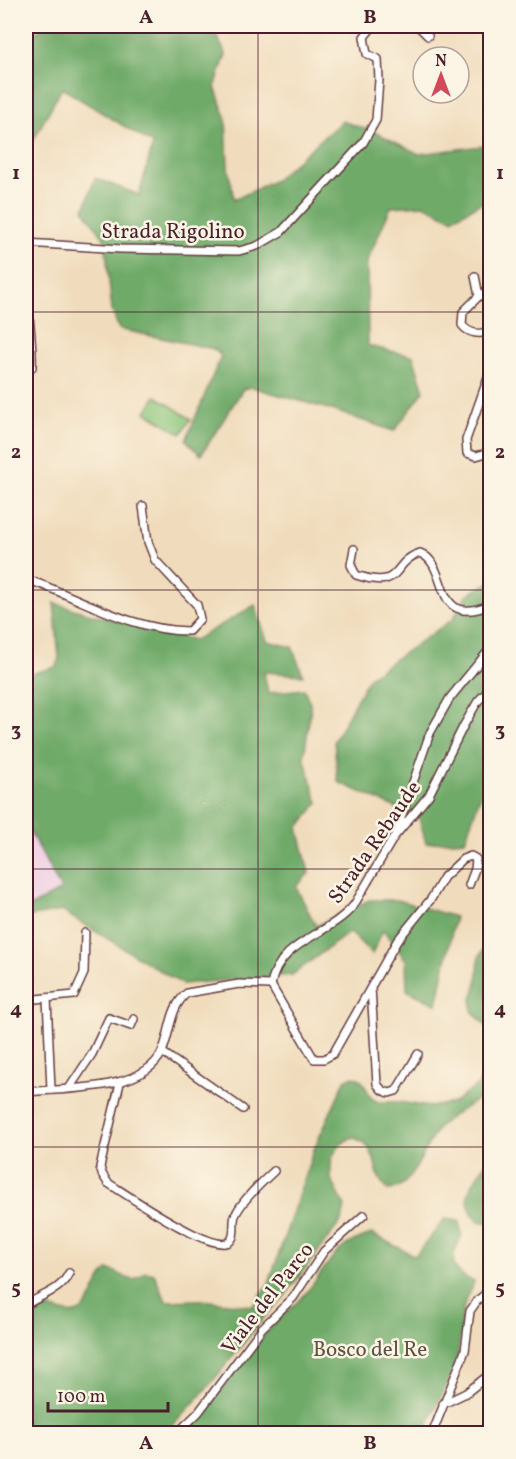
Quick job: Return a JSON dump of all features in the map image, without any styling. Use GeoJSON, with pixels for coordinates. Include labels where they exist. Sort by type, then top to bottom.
{"type":"FeatureCollection","features":[{"type":"Feature","properties":{"kind":"street","name":"Strada Rigolino"},"geometry":{"type":"LineString","coordinates":[[26,243],[121,249],[239,251],[257,246],[273,237],[363,143],[376,120],[378,59],[366,54],[364,37],[372,26]]}},
{"type":"Feature","properties":{"kind":"street"},"geometry":{"type":"LineString","coordinates":[[418,26],[428,36]]}},
{"type":"Feature","properties":{"kind":"street"},"geometry":{"type":"LineString","coordinates":[[475,276],[478,296]]}},
{"type":"Feature","properties":{"kind":"street"},"geometry":{"type":"LineString","coordinates":[[490,293],[478,296],[463,312],[462,325],[476,334],[490,331]]}},
{"type":"Feature","properties":{"kind":"street"},"geometry":{"type":"LineString","coordinates":[[26,296],[29,333],[33,348],[32,367]]}},
{"type":"Feature","properties":{"kind":"street"},"geometry":{"type":"LineString","coordinates":[[490,372],[466,440],[466,450],[468,454],[476,456],[490,452]]}},
{"type":"Feature","properties":{"kind":"street"},"geometry":{"type":"LineString","coordinates":[[26,579],[131,621],[171,631],[189,631],[200,619],[197,605],[155,560],[147,542],[143,506]]}},
{"type":"Feature","properties":{"kind":"street"},"geometry":{"type":"LineString","coordinates":[[354,549],[351,565],[356,575],[377,580],[386,579],[396,573],[411,557],[420,553],[432,563],[445,596],[456,607],[463,610],[474,610],[490,604]]}},
{"type":"Feature","properties":{"kind":"street"},"geometry":{"type":"LineString","coordinates":[[394,837],[430,734],[450,698],[490,649]]}},
{"type":"Feature","properties":{"kind":"street","name":"Strada Rebaude"},"geometry":{"type":"LineString","coordinates":[[271,985],[274,969],[281,959],[346,915],[354,905],[394,837],[429,795],[464,725],[478,701],[490,689]]}},
{"type":"Feature","properties":{"kind":"street"},"geometry":{"type":"LineString","coordinates":[[26,1092],[120,1083],[141,1074],[154,1065],[162,1052],[173,1014],[180,999],[187,993],[239,984],[271,985],[314,1059],[324,1059],[333,1054],[397,941],[431,899],[444,878],[463,859],[471,856],[476,859],[469,885]]}},
{"type":"Feature","properties":{"kind":"street"},"geometry":{"type":"LineString","coordinates":[[26,1000],[74,995],[84,973],[85,933]]}},
{"type":"Feature","properties":{"kind":"street"},"geometry":{"type":"LineString","coordinates":[[371,987],[377,1084],[382,1090],[389,1094],[396,1091],[418,1054]]}},
{"type":"Feature","properties":{"kind":"street"},"geometry":{"type":"LineString","coordinates":[[48,998],[51,1089]]}},
{"type":"Feature","properties":{"kind":"street"},"geometry":{"type":"LineString","coordinates":[[70,1087],[92,1054],[109,1017],[130,1026],[134,1019]]}},
{"type":"Feature","properties":{"kind":"street"},"geometry":{"type":"LineString","coordinates":[[162,1052],[243,1109]]}},
{"type":"Feature","properties":{"kind":"street"},"geometry":{"type":"LineString","coordinates":[[120,1083],[100,1167],[102,1174],[108,1183],[169,1222],[202,1237],[219,1243],[228,1243],[234,1234],[235,1215],[258,1186],[274,1171]]}},
{"type":"Feature","properties":{"kind":"street"},"geometry":{"type":"LineString","coordinates":[[26,1169],[26,1186]]}},
{"type":"Feature","properties":{"kind":"street","name":"Viale del Parco"},"geometry":{"type":"LineString","coordinates":[[177,1434],[204,1405],[262,1328],[293,1298],[324,1251],[364,1215]]}},
{"type":"Feature","properties":{"kind":"street"},"geometry":{"type":"LineString","coordinates":[[26,1305],[36,1298],[52,1293],[69,1273]]}},
{"type":"Feature","properties":{"kind":"street"},"geometry":{"type":"LineString","coordinates":[[432,1434],[465,1351],[470,1311],[477,1301],[490,1290]]}},
{"type":"Feature","properties":{"kind":"street"},"geometry":{"type":"LineString","coordinates":[[443,1404],[466,1393],[490,1374]]}},
{"type":"Feature","properties":{"kind":"shaded area"},"geometry":{"type":"Polygon","coordinates":[[[26,824],[61,890],[26,909],[26,824]]]}},
{"type":"Feature","properties":{"kind":"green space"},"geometry":{"type":"Polygon","coordinates":[[[42,26],[211,26],[226,54],[215,87],[226,119],[228,168],[234,200],[275,180],[342,121],[377,133],[419,154],[490,145],[490,198],[452,219],[424,205],[391,207],[367,261],[368,346],[413,356],[424,391],[394,431],[332,410],[251,387],[243,389],[201,455],[186,440],[221,356],[214,349],[119,329],[112,311],[105,240],[84,210],[95,178],[139,195],[153,144],[62,88],[26,153],[26,34],[41,30],[42,26]]]}},
{"type":"Feature","properties":{"kind":"green space"},"geometry":{"type":"Polygon","coordinates":[[[156,396],[191,419],[181,434],[146,412],[156,396]]]}},
{"type":"Feature","properties":{"kind":"green space"},"geometry":{"type":"Polygon","coordinates":[[[490,582],[490,776],[465,840],[426,843],[419,818],[338,782],[334,741],[369,677],[453,619],[467,595],[490,582]]]}},
{"type":"Feature","properties":{"kind":"green space"},"geometry":{"type":"Polygon","coordinates":[[[54,603],[195,640],[255,605],[267,641],[292,647],[303,675],[264,672],[268,693],[304,689],[311,706],[304,757],[318,803],[298,828],[309,873],[296,887],[316,926],[369,900],[398,900],[455,917],[437,1005],[407,990],[406,960],[383,930],[372,954],[350,932],[292,975],[182,984],[62,911],[26,917],[26,909],[61,890],[26,824],[26,675],[56,667],[59,658],[54,603]]]}},
{"type":"Feature","properties":{"kind":"green space"},"geometry":{"type":"Polygon","coordinates":[[[490,938],[490,1030],[472,1011],[472,998],[477,984],[479,957],[490,938]]]}},
{"type":"Feature","properties":{"kind":"green space"},"geometry":{"type":"Polygon","coordinates":[[[490,1061],[490,1110],[480,1098],[445,1121],[435,1133],[413,1173],[398,1187],[388,1190],[382,1184],[372,1154],[362,1141],[352,1137],[341,1144],[332,1157],[331,1179],[345,1206],[342,1220],[283,1298],[166,1433],[26,1433],[26,1321],[35,1313],[46,1308],[69,1313],[78,1312],[91,1299],[100,1280],[108,1270],[134,1280],[146,1272],[154,1274],[166,1301],[201,1300],[253,1306],[269,1283],[314,1149],[345,1080],[351,1077],[359,1078],[371,1098],[378,1102],[400,1102],[430,1107],[453,1103],[478,1085],[490,1061]]]}},
{"type":"Feature","properties":{"kind":"green space"},"geometry":{"type":"Polygon","coordinates":[[[490,1157],[490,1223],[478,1221],[471,1212],[468,1196],[470,1188],[490,1157]]]}},
{"type":"Feature","properties":{"kind":"green space","name":"Bosco del Re"},"geometry":{"type":"Polygon","coordinates":[[[445,1219],[459,1221],[462,1236],[453,1257],[454,1263],[460,1273],[474,1282],[464,1305],[457,1362],[424,1433],[181,1434],[217,1395],[273,1325],[306,1293],[340,1250],[372,1234],[415,1256],[445,1219]]]}}]}
